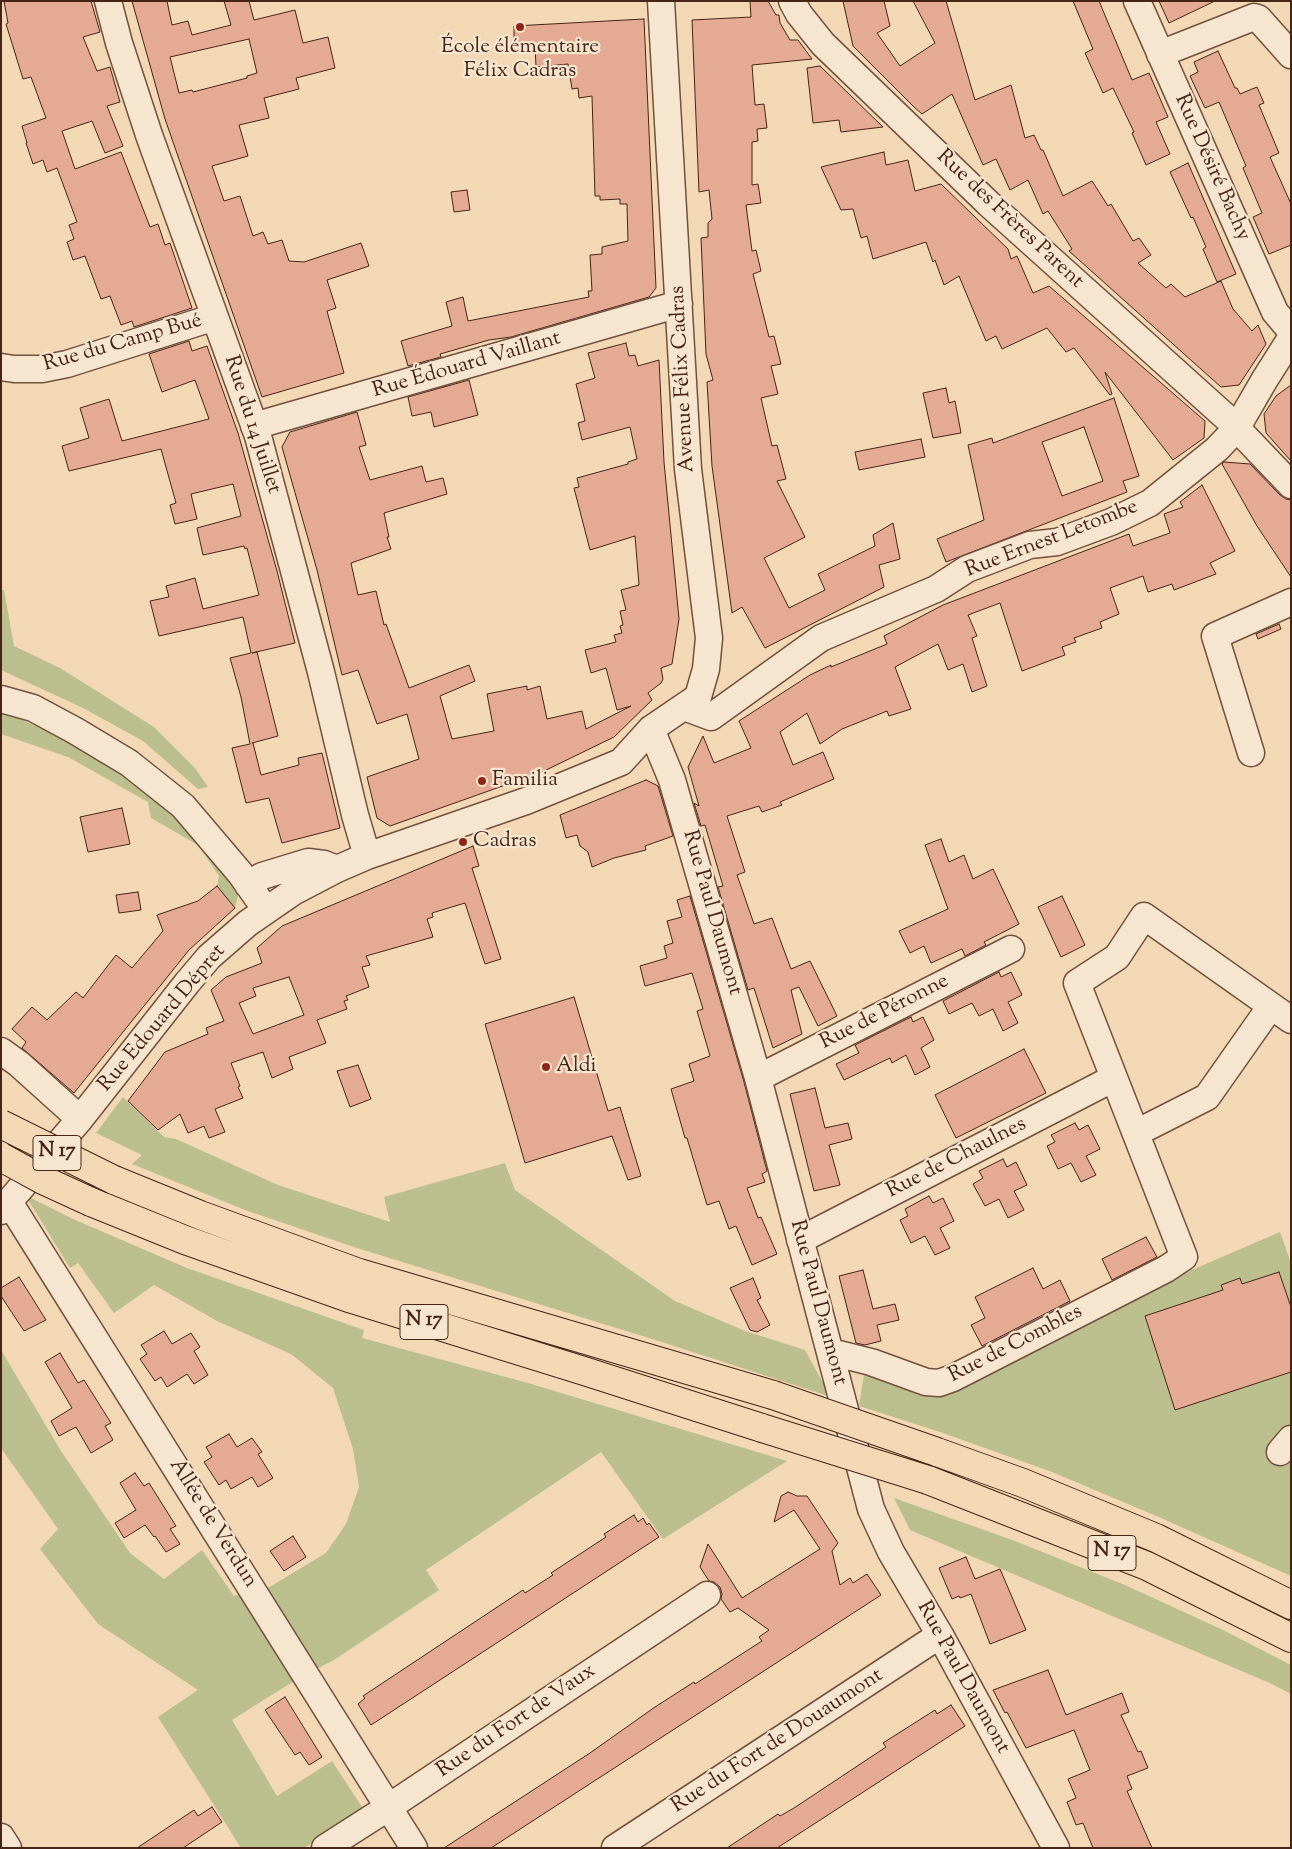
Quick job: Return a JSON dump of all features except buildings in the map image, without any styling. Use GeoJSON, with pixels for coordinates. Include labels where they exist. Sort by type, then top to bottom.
{"type":"FeatureCollection","features":[{"type":"Feature","properties":{"kind":"highway","name":"N 17"},"geometry":{"type":"LineString","coordinates":[[1,1124],[114,1180],[200,1215],[359,1273],[773,1395],[1022,1483],[1156,1538],[1291,1605]]}},
{"type":"Feature","properties":{"kind":"highway","name":"N 17"},"geometry":{"type":"LineString","coordinates":[[1,1157],[43,1180],[90,1202],[185,1240],[352,1299],[928,1480],[1148,1566],[1291,1638]]}},
{"type":"Feature","properties":{"kind":"street","name":"Rue du 14 Juillet"},"geometry":{"type":"LineString","coordinates":[[108,1],[149,135],[216,317],[269,474],[367,856]]}},
{"type":"Feature","properties":{"kind":"street","name":"Avenue Félix Cadras"},"geometry":{"type":"LineString","coordinates":[[651,729],[698,697],[706,669],[709,638],[688,469],[661,1]]}},
{"type":"Feature","properties":{"kind":"street","name":"Rue des Frères Parent"},"geometry":{"type":"LineString","coordinates":[[792,1],[799,14],[830,51],[990,204],[1216,409],[1291,485]]}},
{"type":"Feature","properties":{"kind":"street","name":"Rue Désiré Bachy"},"geometry":{"type":"LineString","coordinates":[[1137,1],[1275,312],[1291,331]]}},
{"type":"Feature","properties":{"kind":"street"},"geometry":{"type":"LineString","coordinates":[[1160,54],[1254,17],[1258,18],[1291,55]]}},
{"type":"Feature","properties":{"kind":"street","name":"Rue Édouard Vaillant"},"geometry":{"type":"LineString","coordinates":[[254,426],[679,304]]}},
{"type":"Feature","properties":{"kind":"street","name":"Rue du Camp Bué"},"geometry":{"type":"LineString","coordinates":[[1,367],[42,369],[67,364],[216,317]]}},
{"type":"Feature","properties":{"kind":"street","name":"Rue Ernest Letombe"},"geometry":{"type":"LineString","coordinates":[[684,707],[711,716],[821,638],[936,589],[967,570],[1030,545],[1056,542],[1111,522],[1150,503],[1216,449],[1236,430],[1291,338]]}},
{"type":"Feature","properties":{"kind":"street"},"geometry":{"type":"LineString","coordinates":[[1251,753],[1215,636],[1291,602]]}},
{"type":"Feature","properties":{"kind":"street"},"geometry":{"type":"LineString","coordinates":[[1,699],[33,708],[129,762],[183,806],[216,844],[266,910]]}},
{"type":"Feature","properties":{"kind":"street","name":"Rue Edouard Dépret"},"geometry":{"type":"LineString","coordinates":[[5,1206],[80,1119],[209,957],[266,910],[293,892],[367,856],[526,802],[621,762],[651,729]]}},
{"type":"Feature","properties":{"kind":"street","name":"Rue Paul Daumont"},"geometry":{"type":"LineString","coordinates":[[651,729],[672,780],[758,1078],[871,1509],[891,1552],[940,1635],[1056,1848]]}},
{"type":"Feature","properties":{"kind":"street"},"geometry":{"type":"LineString","coordinates":[[248,885],[262,876],[308,862],[324,864],[337,869]]}},
{"type":"Feature","properties":{"kind":"street"},"geometry":{"type":"LineString","coordinates":[[1144,916],[1281,1013],[1207,1097],[1136,1133],[1114,1078],[1077,983],[1117,957],[1144,916]]}},
{"type":"Feature","properties":{"kind":"street","name":"Rue de Péronne"},"geometry":{"type":"LineString","coordinates":[[758,1078],[1011,949]]}},
{"type":"Feature","properties":{"kind":"street"},"geometry":{"type":"LineString","coordinates":[[1,1051],[19,1064],[80,1119]]}},
{"type":"Feature","properties":{"kind":"street","name":"Rue de Chaulnes"},"geometry":{"type":"LineString","coordinates":[[800,1240],[1114,1078]]}},
{"type":"Feature","properties":{"kind":"street","name":"Rue de Combles"},"geometry":{"type":"LineString","coordinates":[[831,1352],[871,1362],[926,1382],[939,1383],[953,1378],[1166,1269],[1184,1257],[1136,1133]]}},
{"type":"Feature","properties":{"kind":"street","name":"Allée de Verdun"},"geometry":{"type":"LineString","coordinates":[[5,1206],[414,1848]]}},
{"type":"Feature","properties":{"kind":"street","name":"Rue du Fort de Vaux"},"geometry":{"type":"LineString","coordinates":[[326,1848],[707,1596]]}},
{"type":"Feature","properties":{"kind":"street","name":"Rue du Fort de Douaumont"},"geometry":{"type":"LineString","coordinates":[[615,1848],[940,1635]]}},
{"type":"Feature","properties":{"kind":"street"},"geometry":{"type":"LineString","coordinates":[[1,1837],[8,1848]]}},
{"type":"Feature","properties":{"kind":"green space"},"geometry":{"type":"Polygon","coordinates":[[[1,590],[4,590],[14,646],[60,668],[154,727],[195,768],[208,787],[198,789],[143,741],[83,708],[1,670],[1,590]]]}},
{"type":"Feature","properties":{"kind":"green space"},"geometry":{"type":"Polygon","coordinates":[[[1,711],[68,740],[127,770],[178,812],[240,886],[235,908],[217,886],[219,876],[198,845],[151,818],[148,802],[68,757],[1,734],[1,711]]]}},
{"type":"Feature","properties":{"kind":"green space"},"geometry":{"type":"Polygon","coordinates":[[[123,1097],[164,1137],[176,1139],[278,1185],[390,1222],[384,1197],[505,1163],[515,1190],[675,1301],[745,1331],[805,1350],[831,1397],[665,1343],[357,1248],[245,1210],[132,1164],[142,1155],[96,1133],[123,1097]]]}},
{"type":"Feature","properties":{"kind":"green space"},"geometry":{"type":"Polygon","coordinates":[[[25,1195],[73,1219],[187,1268],[364,1330],[362,1338],[528,1383],[787,1461],[663,1539],[601,1452],[426,1570],[439,1590],[334,1660],[313,1671],[261,1589],[268,1588],[326,1553],[346,1524],[359,1487],[353,1449],[333,1388],[291,1354],[217,1321],[154,1285],[114,1313],[78,1263],[70,1268],[25,1195]]]}},
{"type":"Feature","properties":{"kind":"green space"},"geometry":{"type":"Polygon","coordinates":[[[1280,1232],[1291,1263],[1291,1576],[1052,1472],[943,1433],[859,1406],[865,1368],[970,1384],[1180,1275],[1280,1232]]]}},
{"type":"Feature","properties":{"kind":"green space"},"geometry":{"type":"Polygon","coordinates":[[[1,1350],[61,1451],[130,1553],[164,1579],[202,1550],[234,1596],[242,1593],[297,1679],[232,1720],[277,1796],[332,1761],[364,1810],[304,1848],[241,1848],[158,1717],[198,1690],[98,1624],[40,1549],[58,1529],[1,1448],[1,1350]]]}},
{"type":"Feature","properties":{"kind":"green space"},"geometry":{"type":"Polygon","coordinates":[[[894,1498],[1015,1541],[1125,1585],[1223,1630],[1291,1665],[1291,1694],[1272,1684],[910,1530],[894,1498]]]}},
{"type":"Feature","properties":{"kind":"place","name":"École élémentaire Félix Cadras"},"geometry":{"type":"Point","coordinates":[520,27]}},
{"type":"Feature","properties":{"kind":"place","name":"Familia"},"geometry":{"type":"Point","coordinates":[482,781]}},
{"type":"Feature","properties":{"kind":"place","name":"Cadras"},"geometry":{"type":"Point","coordinates":[463,842]}},
{"type":"Feature","properties":{"kind":"place","name":"Aldi"},"geometry":{"type":"Point","coordinates":[546,1067]}}]}
